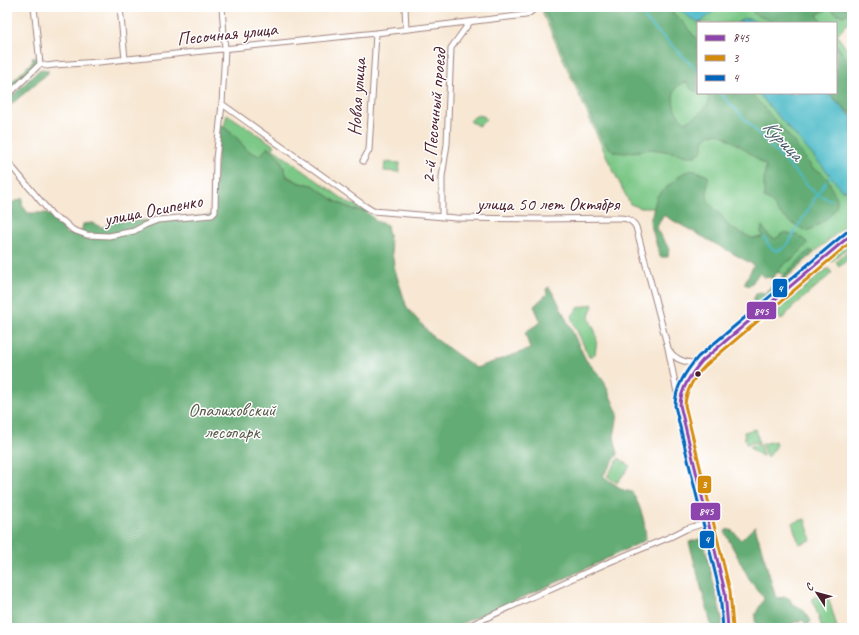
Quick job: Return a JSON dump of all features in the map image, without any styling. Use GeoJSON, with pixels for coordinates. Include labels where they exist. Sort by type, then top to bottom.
{"type":"FeatureCollection","features":[{"type":"Feature","properties":{"kind":"street"},"geometry":{"type":"LineString","coordinates":[[7,96],[40,64],[34,7]]}},
{"type":"Feature","properties":{"kind":"street"},"geometry":{"type":"LineString","coordinates":[[120,7],[125,59]]}},
{"type":"Feature","properties":{"kind":"street"},"geometry":{"type":"LineString","coordinates":[[222,7],[226,49],[222,104]]}},
{"type":"Feature","properties":{"kind":"street"},"geometry":{"type":"LineString","coordinates":[[405,7],[406,29]]}},
{"type":"Feature","properties":{"kind":"street","name":"Песочная улица"},"geometry":{"type":"LineString","coordinates":[[40,64],[54,66],[376,33],[526,15],[530,13],[533,8]]}},
{"type":"Feature","properties":{"kind":"street","name":"2-й Песочный проезд"},"geometry":{"type":"LineString","coordinates":[[442,218],[442,178],[447,144],[451,48],[470,22]]}},
{"type":"Feature","properties":{"kind":"street","name":"Новая улица"},"geometry":{"type":"LineString","coordinates":[[364,161],[369,150],[376,33]]}},
{"type":"Feature","properties":{"kind":"street","name":"улица 50 лет Октября"},"geometry":{"type":"LineString","coordinates":[[222,104],[369,209],[380,212],[442,218],[623,218],[631,220],[636,227],[668,348],[680,405],[725,592],[728,628]]}},
{"type":"Feature","properties":{"kind":"street","name":"улица Осипенко"},"geometry":{"type":"LineString","coordinates":[[7,161],[54,217],[63,221],[73,230],[87,234],[109,236],[134,231],[158,220],[212,214],[214,212],[216,159],[222,104]]}},
{"type":"Feature","properties":{"kind":"street"},"geometry":{"type":"LineString","coordinates":[[680,405],[683,389],[700,364],[852,234]]}},
{"type":"Feature","properties":{"kind":"street"},"geometry":{"type":"LineString","coordinates":[[668,348],[671,354],[678,359],[700,364]]}},
{"type":"Feature","properties":{"kind":"street"},"geometry":{"type":"LineString","coordinates":[[464,628],[608,563],[670,538],[686,529],[708,522]]}},
{"type":"Feature","properties":{"kind":"green space"},"geometry":{"type":"Polygon","coordinates":[[[543,7],[852,7],[852,17],[837,35],[852,57],[852,220],[787,276],[758,265],[653,208],[641,208],[630,204],[609,162],[543,14],[543,7]]]}},
{"type":"Feature","properties":{"kind":"green space"},"geometry":{"type":"Polygon","coordinates":[[[543,7],[666,7],[681,20],[697,40],[697,92],[692,90],[686,82],[676,89],[674,95],[673,101],[677,113],[681,118],[686,122],[697,116],[709,103],[708,95],[705,94],[752,94],[793,141],[813,169],[820,172],[827,178],[836,195],[837,203],[835,209],[827,218],[808,231],[797,226],[780,214],[772,203],[764,198],[766,166],[743,148],[719,133],[709,135],[703,141],[703,150],[695,156],[686,156],[651,149],[626,153],[615,152],[608,147],[602,139],[543,7]]]}},
{"type":"Feature","properties":{"kind":"green space"},"geometry":{"type":"Polygon","coordinates":[[[754,7],[852,7],[852,10],[844,16],[837,14],[829,8],[817,15],[821,22],[771,22],[753,13],[754,7]]]}},
{"type":"Feature","properties":{"kind":"green space"},"geometry":{"type":"Polygon","coordinates":[[[837,45],[852,66],[852,115],[830,94],[837,94],[837,45]]]}},
{"type":"Feature","properties":{"kind":"green space"},"geometry":{"type":"Polygon","coordinates":[[[32,57],[37,59],[36,66],[7,93],[7,87],[33,61],[32,57]]]}},
{"type":"Feature","properties":{"kind":"green space"},"geometry":{"type":"Polygon","coordinates":[[[39,70],[48,70],[48,73],[7,108],[7,101],[39,70]]]}},
{"type":"Feature","properties":{"kind":"green space"},"geometry":{"type":"Polygon","coordinates":[[[227,114],[275,146],[272,148],[350,204],[357,205],[366,211],[355,210],[335,201],[313,185],[300,183],[287,176],[281,160],[268,147],[259,156],[247,150],[236,137],[224,127],[227,114]]]}},
{"type":"Feature","properties":{"kind":"green space"},"geometry":{"type":"Polygon","coordinates":[[[479,115],[486,119],[478,126],[470,121],[479,115]]]}},
{"type":"Feature","properties":{"kind":"green space","name":"Опалиховский лесопарк"},"geometry":{"type":"Polygon","coordinates":[[[220,124],[236,137],[247,150],[259,156],[268,147],[280,160],[287,177],[300,183],[313,185],[335,201],[355,210],[366,211],[376,221],[387,225],[395,270],[407,308],[433,337],[476,368],[530,349],[525,332],[541,322],[534,306],[547,294],[546,289],[549,287],[555,296],[586,360],[603,379],[618,414],[614,437],[618,454],[603,476],[623,490],[632,492],[642,515],[646,540],[551,585],[451,628],[7,628],[7,205],[23,198],[22,205],[28,213],[47,213],[60,222],[66,234],[78,233],[82,229],[83,224],[92,223],[101,227],[106,227],[108,222],[158,220],[212,215],[220,124]]]}},
{"type":"Feature","properties":{"kind":"green space"},"geometry":{"type":"Polygon","coordinates":[[[385,162],[400,163],[399,172],[384,171],[385,162]]]}},
{"type":"Feature","properties":{"kind":"green space"},"geometry":{"type":"Polygon","coordinates":[[[693,170],[708,176],[707,197],[709,203],[722,216],[729,227],[752,238],[764,237],[761,232],[762,226],[769,236],[775,239],[785,232],[791,235],[798,235],[808,243],[794,258],[784,264],[773,278],[765,277],[759,273],[750,286],[744,284],[754,265],[663,215],[656,229],[669,248],[668,257],[660,257],[650,222],[657,196],[683,173],[693,170]]]}},
{"type":"Feature","properties":{"kind":"green space"},"geometry":{"type":"Polygon","coordinates":[[[852,238],[852,244],[831,262],[828,260],[828,259],[852,238]]]}},
{"type":"Feature","properties":{"kind":"green space"},"geometry":{"type":"Polygon","coordinates":[[[852,248],[852,256],[839,267],[836,262],[852,248]]]}},
{"type":"Feature","properties":{"kind":"green space"},"geometry":{"type":"Polygon","coordinates":[[[810,250],[814,253],[759,302],[755,302],[753,300],[756,294],[760,292],[765,293],[810,250]]]}},
{"type":"Feature","properties":{"kind":"green space"},"geometry":{"type":"Polygon","coordinates":[[[823,263],[826,266],[773,311],[770,308],[823,263]]]}},
{"type":"Feature","properties":{"kind":"green space"},"geometry":{"type":"Polygon","coordinates":[[[827,269],[829,269],[832,273],[793,307],[781,320],[776,312],[827,269]]]}},
{"type":"Feature","properties":{"kind":"green space"},"geometry":{"type":"Polygon","coordinates":[[[592,304],[593,306],[589,316],[596,334],[596,342],[595,354],[589,357],[572,320],[572,316],[578,308],[592,304]]]}},
{"type":"Feature","properties":{"kind":"green space"},"geometry":{"type":"Polygon","coordinates":[[[756,429],[759,442],[746,444],[744,432],[756,429]]]}},
{"type":"Feature","properties":{"kind":"green space"},"geometry":{"type":"Polygon","coordinates":[[[775,441],[776,447],[769,456],[766,457],[762,444],[775,441]]]}},
{"type":"Feature","properties":{"kind":"green space"},"geometry":{"type":"Polygon","coordinates":[[[760,444],[763,456],[750,448],[751,446],[760,444]]]}},
{"type":"Feature","properties":{"kind":"green space"},"geometry":{"type":"Polygon","coordinates":[[[619,458],[630,466],[617,483],[607,476],[619,458]]]}},
{"type":"Feature","properties":{"kind":"green space"},"geometry":{"type":"Polygon","coordinates":[[[805,519],[811,540],[799,544],[792,523],[805,519]]]}},
{"type":"Feature","properties":{"kind":"green space"},"geometry":{"type":"Polygon","coordinates":[[[755,526],[776,598],[786,597],[790,599],[792,604],[803,611],[811,621],[807,627],[803,620],[790,624],[791,628],[756,628],[755,618],[764,598],[751,582],[725,533],[726,530],[731,530],[741,540],[755,526]]]}},
{"type":"Feature","properties":{"kind":"green space"},"geometry":{"type":"Polygon","coordinates":[[[703,538],[722,619],[722,628],[712,628],[689,542],[703,538]]]}},
{"type":"Feature","properties":{"kind":"green space"},"geometry":{"type":"Polygon","coordinates":[[[827,593],[837,627],[822,628],[812,598],[827,593]]]}},
{"type":"Feature","properties":{"kind":"water"},"geometry":{"type":"Polygon","coordinates":[[[677,7],[719,7],[701,22],[691,18],[677,7]]]}},
{"type":"Feature","properties":{"kind":"water"},"geometry":{"type":"Polygon","coordinates":[[[743,19],[750,19],[757,22],[738,22],[743,19]]]}},
{"type":"Feature","properties":{"kind":"water"},"geometry":{"type":"Polygon","coordinates":[[[759,94],[828,94],[852,117],[852,188],[842,191],[831,176],[759,94]]]}},
{"type":"Feature","properties":{"kind":"waterway","name":"Курица"},"geometry":{"type":"LineString","coordinates":[[644,7],[643,14],[645,19],[697,70]]}},
{"type":"Feature","properties":{"kind":"waterway","name":"Курица"},"geometry":{"type":"LineString","coordinates":[[721,94],[816,194],[831,200]]}},
{"type":"Feature","properties":{"kind":"waterway"},"geometry":{"type":"LineString","coordinates":[[797,228],[826,182]]}},
{"type":"Feature","properties":{"kind":"waterway"},"geometry":{"type":"LineString","coordinates":[[764,237],[770,247],[776,251],[786,246],[795,231]]}},
{"type":"Feature","properties":{"kind":"transit line","name":"4"},"geometry":{"type":"LineString","coordinates":[[723,628],[720,593],[675,406],[677,392],[685,374],[698,357],[849,230]]}},
{"type":"Feature","properties":{"kind":"transit line","name":"845"},"geometry":{"type":"LineString","coordinates":[[728,628],[725,592],[680,405],[682,393],[690,376],[702,361],[852,234]]}},
{"type":"Feature","properties":{"kind":"transit line","name":"3"},"geometry":{"type":"LineString","coordinates":[[733,628],[730,591],[685,405],[687,394],[695,378],[706,365],[852,241]]}}]}
